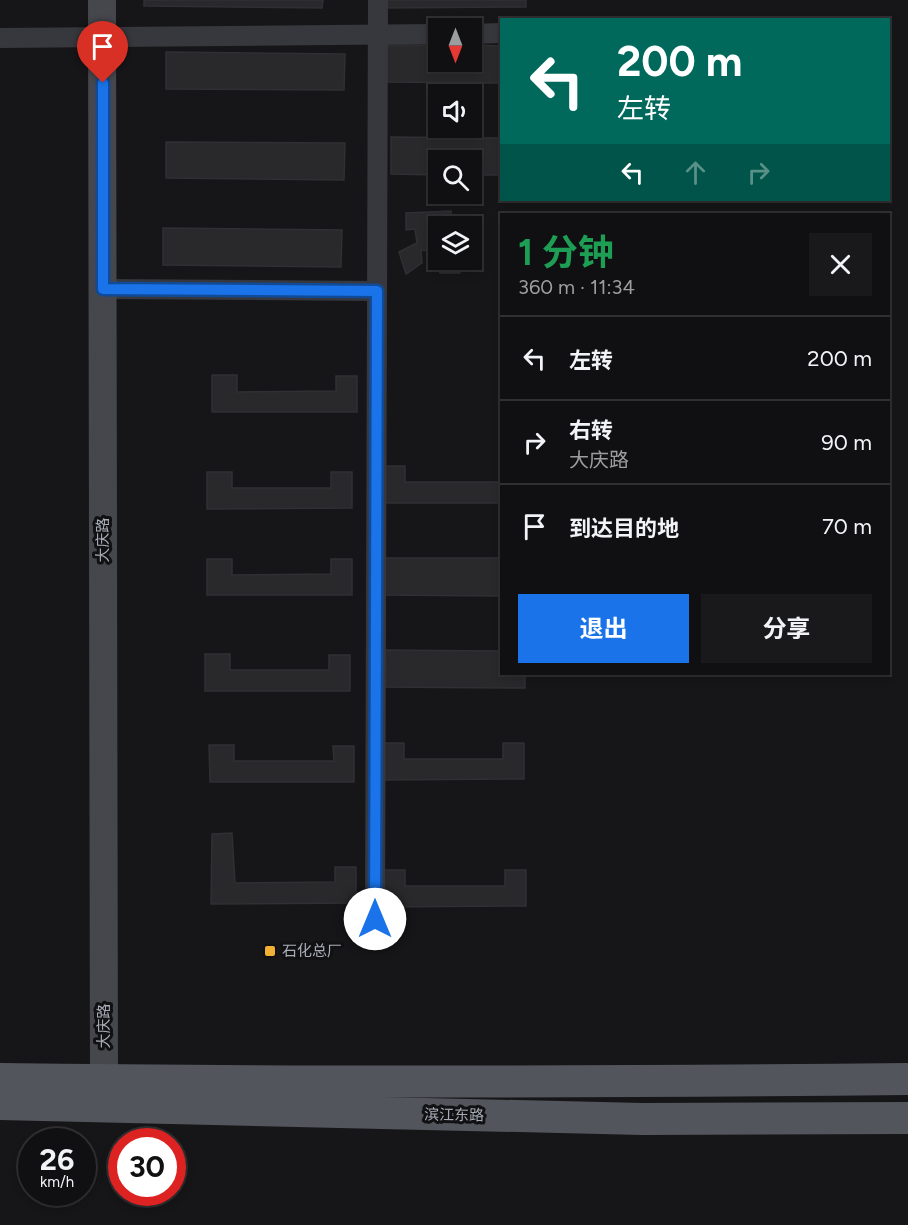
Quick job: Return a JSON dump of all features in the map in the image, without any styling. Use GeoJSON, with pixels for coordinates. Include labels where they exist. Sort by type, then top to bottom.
{"type":"FeatureCollection","features":[{"type":"Feature","properties":{"kind":"main road"},"geometry":{"type":"LineString","coordinates":[[0,1078],[636,1082],[908,1078]]}},
{"type":"Feature","properties":{"kind":"main road","name":"滨江东路"},"geometry":{"type":"LineString","coordinates":[[0,1104],[642,1119],[908,1118]]}},
{"type":"Feature","properties":{"kind":"street","name":"大庆路"},"geometry":{"type":"LineString","coordinates":[[102,0],[104,1080]]}},
{"type":"Feature","properties":{"kind":"street"},"geometry":{"type":"LineString","coordinates":[[375,919],[378,0]]}},
{"type":"Feature","properties":{"kind":"street"},"geometry":{"type":"LineString","coordinates":[[482,34],[500,33]]}},
{"type":"Feature","properties":{"kind":"street"},"geometry":{"type":"LineString","coordinates":[[0,38],[428,34]]}},
{"type":"Feature","properties":{"kind":"street"},"geometry":{"type":"LineString","coordinates":[[103,289],[377,291]]}},
{"type":"Feature","properties":{"kind":"building"},"geometry":{"type":"Polygon","coordinates":[[[144,0],[323,0],[322,8],[144,6],[144,0]]]}},
{"type":"Feature","properties":{"kind":"building"},"geometry":{"type":"Polygon","coordinates":[[[381,0],[526,0],[526,7],[381,8],[381,0]]]}},
{"type":"Feature","properties":{"kind":"building"},"geometry":{"type":"Polygon","coordinates":[[[385,45],[428,45],[428,72],[482,72],[482,45],[500,46],[500,83],[385,82],[385,45]]]}},
{"type":"Feature","properties":{"kind":"building"},"geometry":{"type":"Polygon","coordinates":[[[166,52],[345,54],[344,90],[166,89],[166,52]]]}},
{"type":"Feature","properties":{"kind":"building"},"geometry":{"type":"Polygon","coordinates":[[[391,137],[500,138],[500,175],[482,175],[482,150],[428,150],[428,175],[391,174],[391,137]]]}},
{"type":"Feature","properties":{"kind":"building"},"geometry":{"type":"Polygon","coordinates":[[[166,142],[345,143],[344,180],[166,178],[166,142]]]}},
{"type":"Feature","properties":{"kind":"building"},"geometry":{"type":"Polygon","coordinates":[[[451,211],[451,216],[428,216],[428,251],[421,250],[422,263],[406,274],[399,252],[417,243],[415,229],[406,230],[406,213],[451,211]]]}},
{"type":"Feature","properties":{"kind":"building"},"geometry":{"type":"Polygon","coordinates":[[[163,228],[342,230],[341,267],[163,265],[163,228]]]}},
{"type":"Feature","properties":{"kind":"building"},"geometry":{"type":"Polygon","coordinates":[[[439,270],[460,270],[460,273],[440,273],[439,270]]]}},
{"type":"Feature","properties":{"kind":"building"},"geometry":{"type":"Polygon","coordinates":[[[212,375],[237,375],[237,392],[336,391],[336,376],[357,376],[357,412],[212,412],[212,375]]]}},
{"type":"Feature","properties":{"kind":"building"},"geometry":{"type":"Polygon","coordinates":[[[381,466],[405,466],[405,482],[500,482],[500,503],[381,503],[381,466]]]}},
{"type":"Feature","properties":{"kind":"building"},"geometry":{"type":"Polygon","coordinates":[[[207,472],[232,472],[232,488],[331,488],[331,472],[352,472],[352,508],[207,509],[207,472]]]}},
{"type":"Feature","properties":{"kind":"building"},"geometry":{"type":"Polygon","coordinates":[[[381,558],[500,558],[500,596],[381,595],[381,558]]]}},
{"type":"Feature","properties":{"kind":"building"},"geometry":{"type":"Polygon","coordinates":[[[207,559],[232,559],[232,575],[331,574],[331,559],[352,559],[352,595],[207,595],[207,559]]]}},
{"type":"Feature","properties":{"kind":"building"},"geometry":{"type":"Polygon","coordinates":[[[378,650],[500,651],[500,675],[525,675],[525,688],[378,687],[378,650]]]}},
{"type":"Feature","properties":{"kind":"building"},"geometry":{"type":"Polygon","coordinates":[[[205,654],[230,654],[230,670],[329,670],[329,655],[350,655],[350,691],[205,691],[205,654]]]}},
{"type":"Feature","properties":{"kind":"building"},"geometry":{"type":"Polygon","coordinates":[[[379,743],[404,743],[404,759],[503,759],[503,743],[524,743],[524,779],[379,780],[379,743]]]}},
{"type":"Feature","properties":{"kind":"building"},"geometry":{"type":"Polygon","coordinates":[[[209,745],[234,745],[234,761],[334,761],[333,746],[354,746],[354,782],[210,782],[209,745]]]}},
{"type":"Feature","properties":{"kind":"building"},"geometry":{"type":"Polygon","coordinates":[[[232,833],[235,883],[335,882],[335,867],[356,867],[356,903],[211,904],[212,834],[232,833]]]}},
{"type":"Feature","properties":{"kind":"building"},"geometry":{"type":"Polygon","coordinates":[[[381,870],[405,870],[405,886],[505,886],[505,870],[526,870],[526,906],[381,907],[381,870]]]}},
{"type":"Feature","properties":{"kind":"place","name":"石化总厂"},"geometry":{"type":"Point","coordinates":[270,951]}},
{"type":"Feature","properties":{"kind":"route"},"geometry":{"type":"LineString","coordinates":[[103,83],[103,289],[377,291],[375,919]]}}]}
